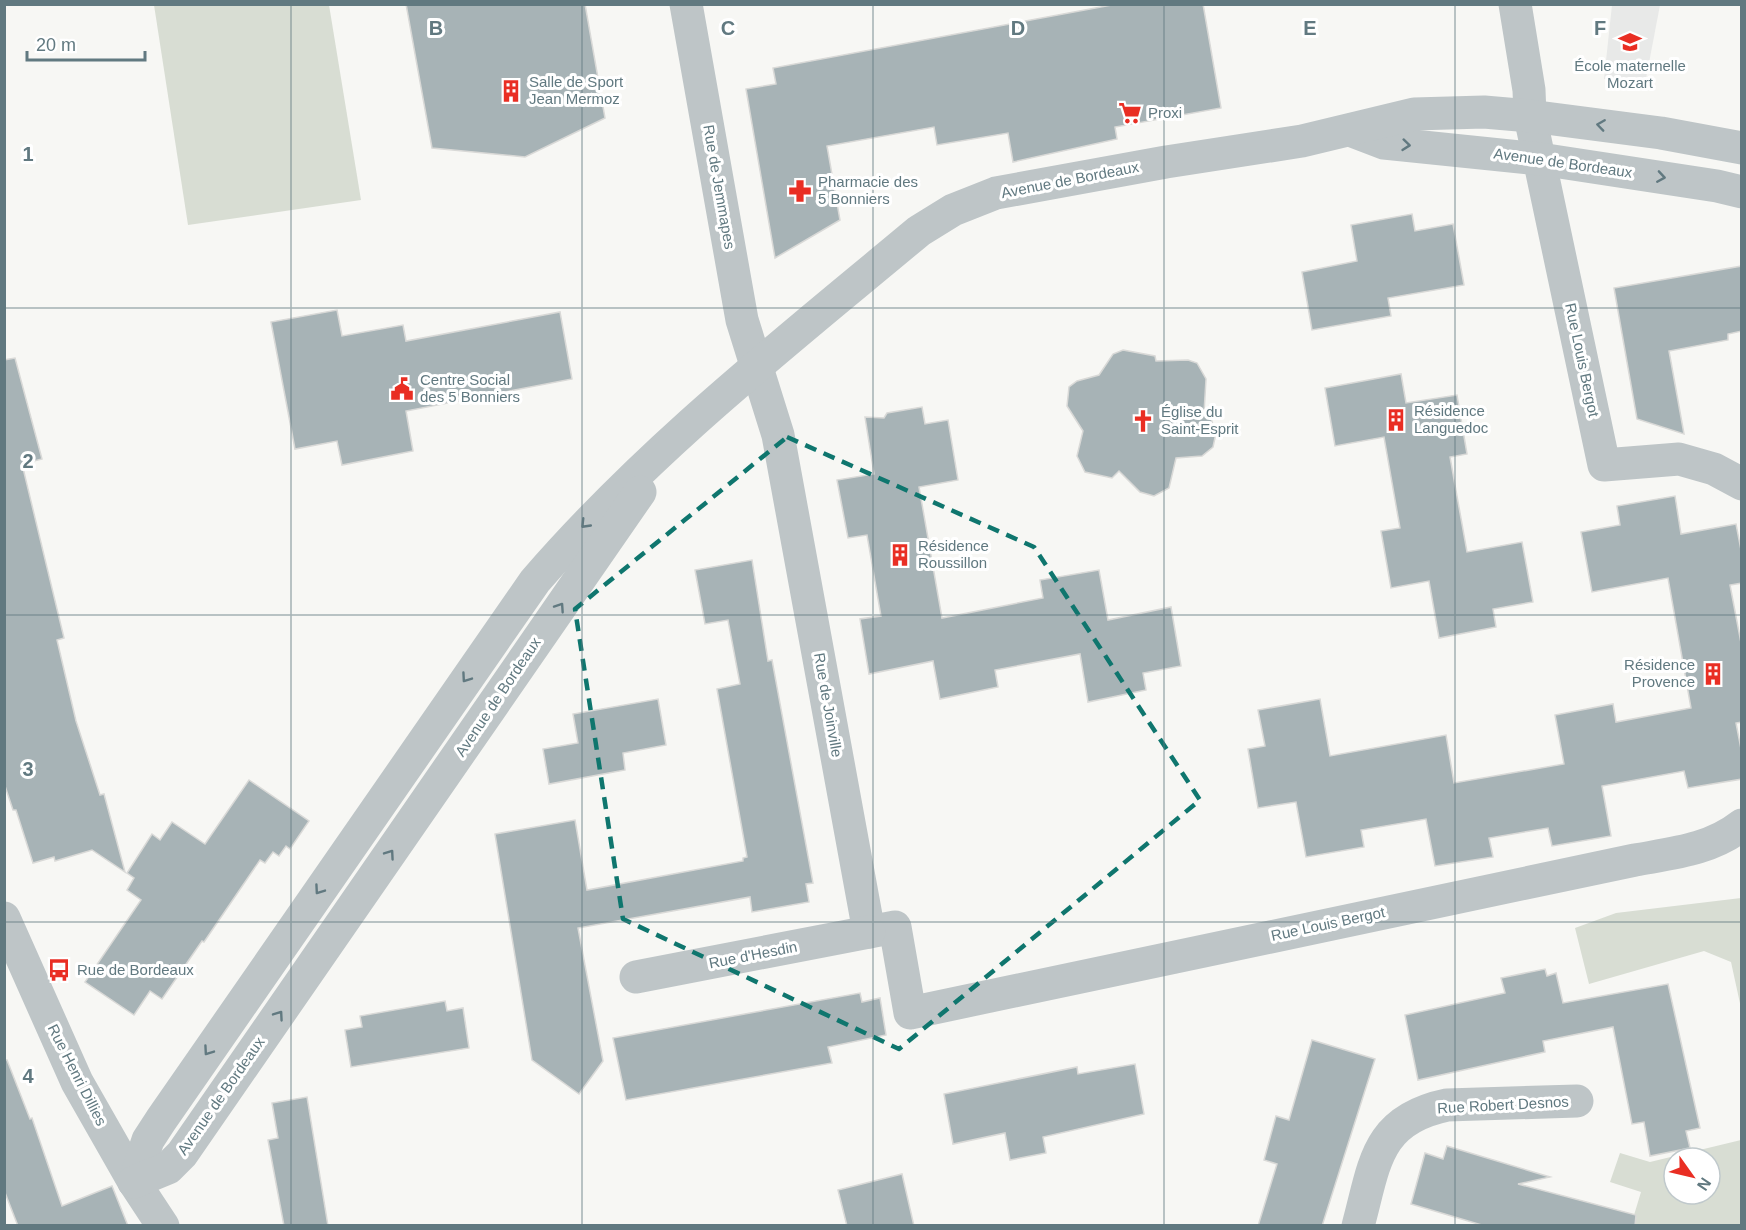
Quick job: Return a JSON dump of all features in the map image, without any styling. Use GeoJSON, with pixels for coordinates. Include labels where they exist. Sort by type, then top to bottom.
{"type":"FeatureCollection","features":[{"type":"Feature","properties":{"kind":"street","name":"Rue de Jemmapes"},"geometry":{"type":"LineString","coordinates":[[686,4],[742,320],[756,368]]}},
{"type":"Feature","properties":{"kind":"street","name":"Rue Louis Bergot"},"geometry":{"type":"LineString","coordinates":[[1515,4],[1529,90],[1530,116],[1604,465],[1679,459],[1714,469],[1742,484]]}},
{"type":"Feature","properties":{"kind":"street","name":"Avenue de Bordeaux"},"geometry":{"type":"LineString","coordinates":[[134,1182],[168,1168],[182,1154],[687,425],[919,231],[953,210],[996,193],[1166,162],[1302,141],[1414,114],[1484,112],[1530,116],[1661,133],[1742,148]]}},
{"type":"Feature","properties":{"kind":"street","name":"Avenue de Bordeaux"},"geometry":{"type":"LineString","coordinates":[[1350,130],[1384,143],[1540,159],[1717,186],[1742,192]]}},
{"type":"Feature","properties":{"kind":"street","name":"Rue de Joinville"},"geometry":{"type":"LineString","coordinates":[[756,368],[778,435],[869,932]]}},
{"type":"Feature","properties":{"kind":"street","name":"Rue Louis Bergot"},"geometry":{"type":"LineString","coordinates":[[869,932],[895,927],[910,1013],[1623,862],[1697,850],[1728,836],[1742,825]]}},
{"type":"Feature","properties":{"kind":"street","name":"Rue Henri Dillies"},"geometry":{"type":"LineString","coordinates":[[4,918],[77,1082],[134,1182],[163,1226]]}},
{"type":"Feature","properties":{"kind":"street","name":"Rue d'Hesdin"},"geometry":{"type":"LineString","coordinates":[[636,977],[869,932]]}},
{"type":"Feature","properties":{"kind":"street","name":"Rue Robert Desnos"},"geometry":{"type":"LineString","coordinates":[[1358,1226],[1377,1156],[1392,1130],[1404,1120],[1431,1108],[1447,1104],[1577,1101]]}},
{"type":"Feature","properties":{"kind":"highlighted area"},"geometry":{"type":"Polygon","coordinates":[[[787,437],[1034,547],[1200,800],[899,1049],[623,919],[575,609],[787,437]]]}},
{"type":"Feature","properties":{"kind":"shaded area"},"geometry":{"type":"Polygon","coordinates":[[[154,5],[329,5],[361,200],[188,225],[154,5]]]}},
{"type":"Feature","properties":{"kind":"shaded area","name":"École maternelle Mozart"},"geometry":{"type":"Polygon","coordinates":[[[1612,5],[1660,5],[1645,84],[1604,79],[1612,5]]]}},
{"type":"Feature","properties":{"kind":"shaded area"},"geometry":{"type":"Polygon","coordinates":[[[1741,898],[1741,1008],[1731,962],[1704,951],[1589,984],[1575,928],[1616,913],[1741,898]]]}},
{"type":"Feature","properties":{"kind":"shaded area"},"geometry":{"type":"Polygon","coordinates":[[[1741,1140],[1741,1225],[1631,1225],[1641,1192],[1610,1182],[1620,1153],[1650,1162],[1662,1159],[1662,1206],[1722,1206],[1722,1146],[1716,1146],[1741,1140]]]}},
{"type":"Feature","properties":{"kind":"building","name":"Salle de Sport Jean Mermoz"},"geometry":{"type":"Polygon","coordinates":[[[406,4],[585,4],[605,118],[525,157],[432,148],[406,4]]]}},
{"type":"Feature","properties":{"kind":"building"},"geometry":{"type":"Polygon","coordinates":[[[1117,4],[1203,4],[1221,108],[1115,127],[1117,139],[1013,162],[1008,133],[937,145],[934,127],[827,146],[840,220],[775,258],[746,89],[776,84],[773,68],[1117,4]]]}},
{"type":"Feature","properties":{"kind":"building"},"geometry":{"type":"Polygon","coordinates":[[[1412,214],[1415,231],[1453,224],[1464,285],[1388,298],[1391,316],[1312,330],[1302,272],[1357,261],[1351,225],[1412,214]]]}},
{"type":"Feature","properties":{"kind":"building"},"geometry":{"type":"Polygon","coordinates":[[[1742,266],[1742,331],[1728,334],[1728,340],[1669,351],[1684,434],[1637,419],[1614,288],[1742,266]]]}},
{"type":"Feature","properties":{"kind":"building","name":"Centre Social des 5 Bonniers"},"geometry":{"type":"Polygon","coordinates":[[[337,310],[342,336],[403,325],[406,341],[560,312],[572,379],[406,411],[413,451],[342,465],[337,441],[295,449],[271,322],[337,310]]]}},
{"type":"Feature","properties":{"kind":"building","name":"Église du Saint-Esprit"},"geometry":{"type":"Polygon","coordinates":[[[1123,350],[1155,356],[1156,361],[1188,360],[1197,363],[1206,379],[1204,413],[1209,413],[1216,433],[1213,447],[1202,456],[1176,458],[1169,488],[1154,496],[1140,492],[1119,471],[1112,478],[1085,472],[1077,456],[1083,431],[1067,406],[1069,387],[1077,381],[1099,375],[1113,354],[1123,350]]]}},
{"type":"Feature","properties":{"kind":"building"},"geometry":{"type":"Polygon","coordinates":[[[15,358],[42,459],[22,464],[64,638],[57,640],[76,721],[100,795],[104,794],[125,872],[92,850],[55,861],[54,857],[33,863],[16,810],[13,810],[4,783],[4,360],[15,358]]]}},
{"type":"Feature","properties":{"kind":"building","name":"Résidence Languedoc"},"geometry":{"type":"Polygon","coordinates":[[[1401,374],[1406,403],[1457,395],[1467,454],[1450,457],[1467,552],[1522,542],[1533,602],[1493,609],[1496,627],[1439,638],[1429,581],[1391,588],[1381,531],[1400,528],[1384,437],[1335,446],[1325,388],[1401,374]]]}},
{"type":"Feature","properties":{"kind":"building","name":"Résidence Roussillon"},"geometry":{"type":"Polygon","coordinates":[[[922,407],[925,424],[948,420],[958,480],[919,487],[942,618],[1043,598],[1040,580],[1099,570],[1108,620],[1171,607],[1181,666],[1143,673],[1146,690],[1088,702],[1080,654],[995,670],[998,687],[940,699],[933,661],[869,674],[860,619],[881,616],[867,535],[848,538],[837,480],[874,474],[865,417],[884,418],[887,413],[922,407]]]}},
{"type":"Feature","properties":{"kind":"building","name":"Résidence Provence"},"geometry":{"type":"Polygon","coordinates":[[[1675,496],[1681,534],[1736,524],[1742,555],[1742,583],[1730,585],[1742,648],[1742,722],[1736,723],[1742,754],[1742,779],[1688,788],[1684,771],[1602,786],[1611,836],[1552,846],[1548,828],[1489,838],[1493,857],[1435,866],[1426,819],[1361,830],[1364,847],[1306,857],[1296,802],[1258,808],[1248,749],[1265,746],[1258,710],[1320,699],[1330,756],[1446,735],[1454,783],[1564,764],[1555,715],[1613,704],[1616,722],[1691,708],[1668,578],[1592,592],[1581,532],[1620,525],[1617,506],[1675,496]]]}},
{"type":"Feature","properties":{"kind":"building"},"geometry":{"type":"Polygon","coordinates":[[[752,560],[768,661],[772,660],[813,883],[806,884],[809,902],[752,912],[750,897],[578,928],[603,1061],[579,1094],[532,1060],[495,834],[575,820],[587,890],[743,861],[743,858],[747,857],[717,689],[740,684],[728,620],[705,624],[695,570],[752,560]]]}},
{"type":"Feature","properties":{"kind":"building"},"geometry":{"type":"Polygon","coordinates":[[[658,699],[666,745],[623,753],[625,770],[549,784],[543,749],[578,743],[573,714],[658,699]]]}},
{"type":"Feature","properties":{"kind":"building"},"geometry":{"type":"Polygon","coordinates":[[[249,780],[309,821],[290,849],[286,846],[279,856],[273,852],[265,863],[260,860],[162,999],[150,991],[134,1015],[85,982],[141,900],[127,890],[134,878],[127,873],[152,834],[160,840],[172,822],[205,844],[249,780]]]}},
{"type":"Feature","properties":{"kind":"building"},"geometry":{"type":"Polygon","coordinates":[[[1545,969],[1547,976],[1556,973],[1563,1003],[1668,984],[1700,1128],[1686,1131],[1690,1146],[1662,1146],[1662,1154],[1650,1156],[1644,1122],[1632,1124],[1613,1027],[1543,1041],[1545,1052],[1418,1080],[1405,1015],[1505,993],[1501,978],[1545,969]]]}},
{"type":"Feature","properties":{"kind":"building"},"geometry":{"type":"Polygon","coordinates":[[[860,993],[862,1002],[880,998],[886,1035],[828,1047],[832,1063],[626,1100],[613,1038],[860,993]]]}},
{"type":"Feature","properties":{"kind":"building"},"geometry":{"type":"Polygon","coordinates":[[[445,1001],[447,1011],[463,1008],[469,1048],[351,1067],[345,1030],[362,1027],[360,1016],[445,1001]]]}},
{"type":"Feature","properties":{"kind":"building"},"geometry":{"type":"Polygon","coordinates":[[[1312,1040],[1375,1059],[1322,1226],[1258,1226],[1277,1164],[1264,1160],[1276,1116],[1289,1120],[1312,1040]]]}},
{"type":"Feature","properties":{"kind":"building"},"geometry":{"type":"Polygon","coordinates":[[[4,1060],[7,1060],[30,1119],[32,1118],[62,1206],[112,1186],[128,1226],[18,1226],[4,1190],[4,1060]]]}},
{"type":"Feature","properties":{"kind":"building"},"geometry":{"type":"Polygon","coordinates":[[[1135,1064],[1144,1114],[1043,1137],[1046,1153],[1010,1160],[1005,1133],[953,1144],[944,1094],[1077,1067],[1078,1074],[1135,1064]]]}},
{"type":"Feature","properties":{"kind":"building"},"geometry":{"type":"Polygon","coordinates":[[[307,1097],[328,1226],[284,1226],[268,1140],[278,1138],[272,1103],[307,1097]]]}},
{"type":"Feature","properties":{"kind":"building"},"geometry":{"type":"Polygon","coordinates":[[[1447,1146],[1550,1177],[1518,1184],[1636,1215],[1635,1226],[1485,1226],[1411,1204],[1425,1153],[1443,1159],[1447,1146]]]}},
{"type":"Feature","properties":{"kind":"building"},"geometry":{"type":"Polygon","coordinates":[[[902,1174],[914,1226],[847,1226],[838,1190],[902,1174]]]}},
{"type":"Feature","properties":{"kind":"place","name":"École maternelle Mozart"},"geometry":{"type":"Point","coordinates":[1630,42]}},
{"type":"Feature","properties":{"kind":"place","name":"Salle de Sport Jean Mermoz"},"geometry":{"type":"Point","coordinates":[511,91]}},
{"type":"Feature","properties":{"kind":"place","name":"Proxi"},"geometry":{"type":"Point","coordinates":[1130,113]}},
{"type":"Feature","properties":{"kind":"place","name":"Pharmacie des 5 Bonniers"},"geometry":{"type":"Point","coordinates":[800,191]}},
{"type":"Feature","properties":{"kind":"place","name":"Centre Social des 5 Bonniers"},"geometry":{"type":"Point","coordinates":[402,389]}},
{"type":"Feature","properties":{"kind":"place","name":"Résidence Languedoc"},"geometry":{"type":"Point","coordinates":[1396,420]}},
{"type":"Feature","properties":{"kind":"place","name":"Église du Saint-Esprit"},"geometry":{"type":"Point","coordinates":[1143,421]}},
{"type":"Feature","properties":{"kind":"place","name":"Résidence Roussillon"},"geometry":{"type":"Point","coordinates":[900,555]}},
{"type":"Feature","properties":{"kind":"place","name":"Résidence Provence"},"geometry":{"type":"Point","coordinates":[1713,674]}},
{"type":"Feature","properties":{"kind":"place","name":"Rue de Bordeaux"},"geometry":{"type":"Point","coordinates":[59,970]}}]}
